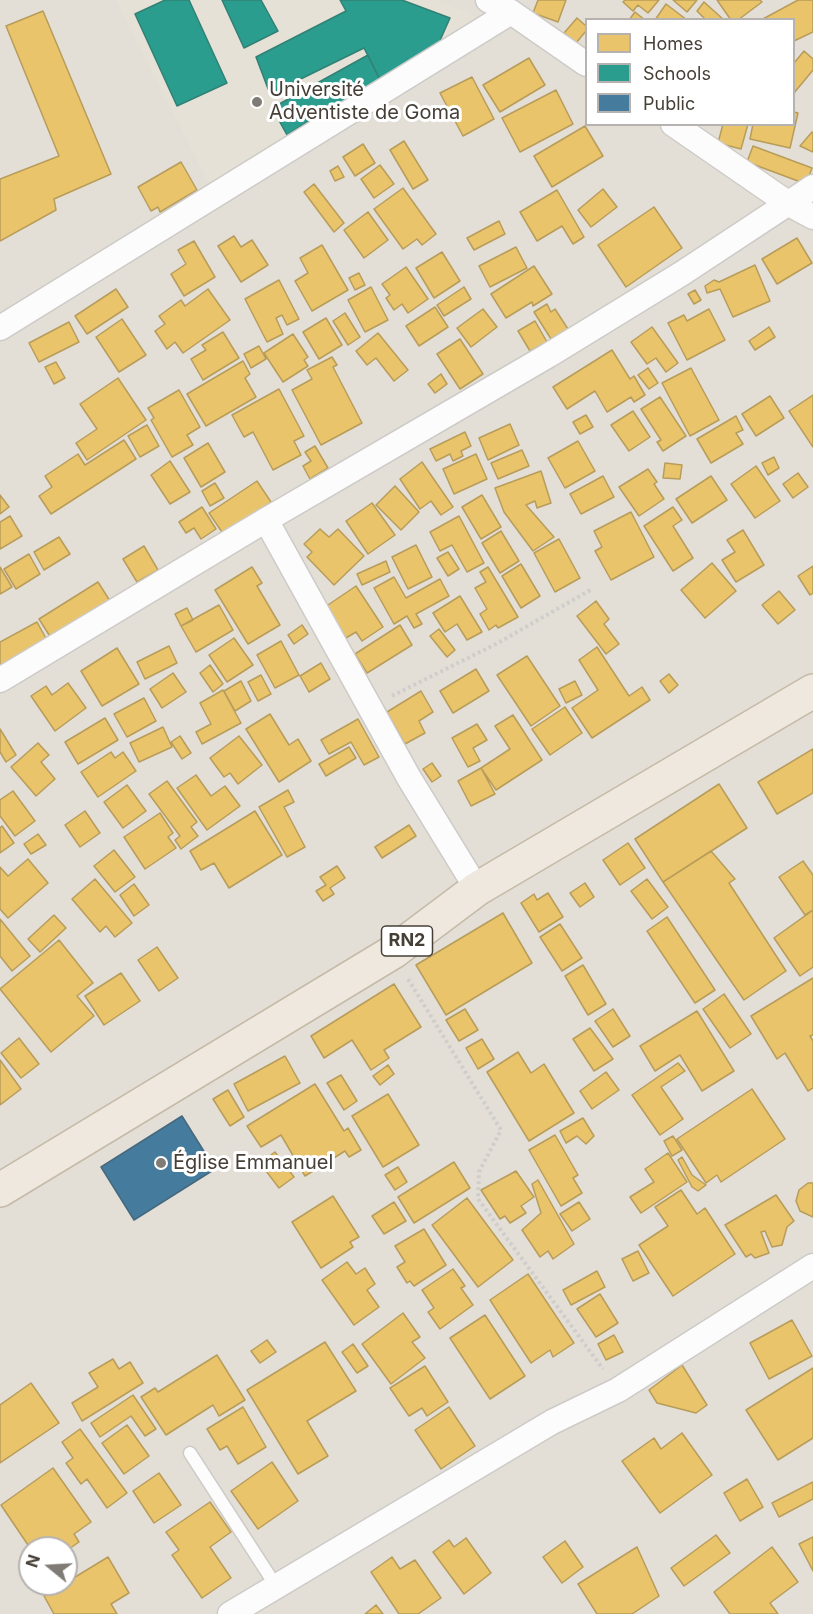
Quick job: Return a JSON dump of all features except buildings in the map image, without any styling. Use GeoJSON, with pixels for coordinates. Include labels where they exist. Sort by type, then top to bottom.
{"type":"FeatureCollection","features":[{"type":"Feature","properties":{"kind":"highway","name":"RN2"},"geometry":{"type":"LineString","coordinates":[[0,1190],[393,952],[477,889],[813,691]]}},
{"type":"Feature","properties":{"kind":"street"},"geometry":{"type":"LineString","coordinates":[[488,0],[511,12],[585,63]]}},
{"type":"Feature","properties":{"kind":"street"},"geometry":{"type":"LineString","coordinates":[[0,328],[511,12]]}},
{"type":"Feature","properties":{"kind":"street"},"geometry":{"type":"LineString","coordinates":[[676,126],[789,204],[813,217]]}},
{"type":"Feature","properties":{"kind":"street"},"geometry":{"type":"LineString","coordinates":[[0,680],[266,520],[549,356],[813,187]]}},
{"type":"Feature","properties":{"kind":"street"},"geometry":{"type":"LineString","coordinates":[[266,520],[410,778],[477,889]]}},
{"type":"Feature","properties":{"kind":"street"},"geometry":{"type":"LineString","coordinates":[[230,1614],[552,1422],[618,1389],[813,1266]]}},
{"type":"Feature","properties":{"kind":"lane"},"geometry":{"type":"LineString","coordinates":[[190,1453],[276,1586]]}},
{"type":"Feature","properties":{"kind":"path"},"geometry":{"type":"LineString","coordinates":[[372,707],[498,643],[592,589]]}},
{"type":"Feature","properties":{"kind":"path"},"geometry":{"type":"LineString","coordinates":[[393,952],[501,1130],[479,1172],[478,1199],[618,1389]]}},
{"type":"Feature","properties":{"kind":"shaded area"},"geometry":{"type":"Polygon","coordinates":[[[0,0],[813,0],[813,1614],[0,1614],[0,0]]]}},
{"type":"Feature","properties":{"kind":"shaded area","name":"Université Adventiste de Goma"},"geometry":{"type":"Polygon","coordinates":[[[116,0],[435,0],[482,19],[210,186],[116,0]]]}},
{"type":"Feature","properties":{"kind":"place","name":"Université Adventiste de Goma"},"geometry":{"type":"Point","coordinates":[257,102]}},
{"type":"Feature","properties":{"kind":"place","name":"Église Emmanuel"},"geometry":{"type":"Point","coordinates":[161,1163]}}]}
